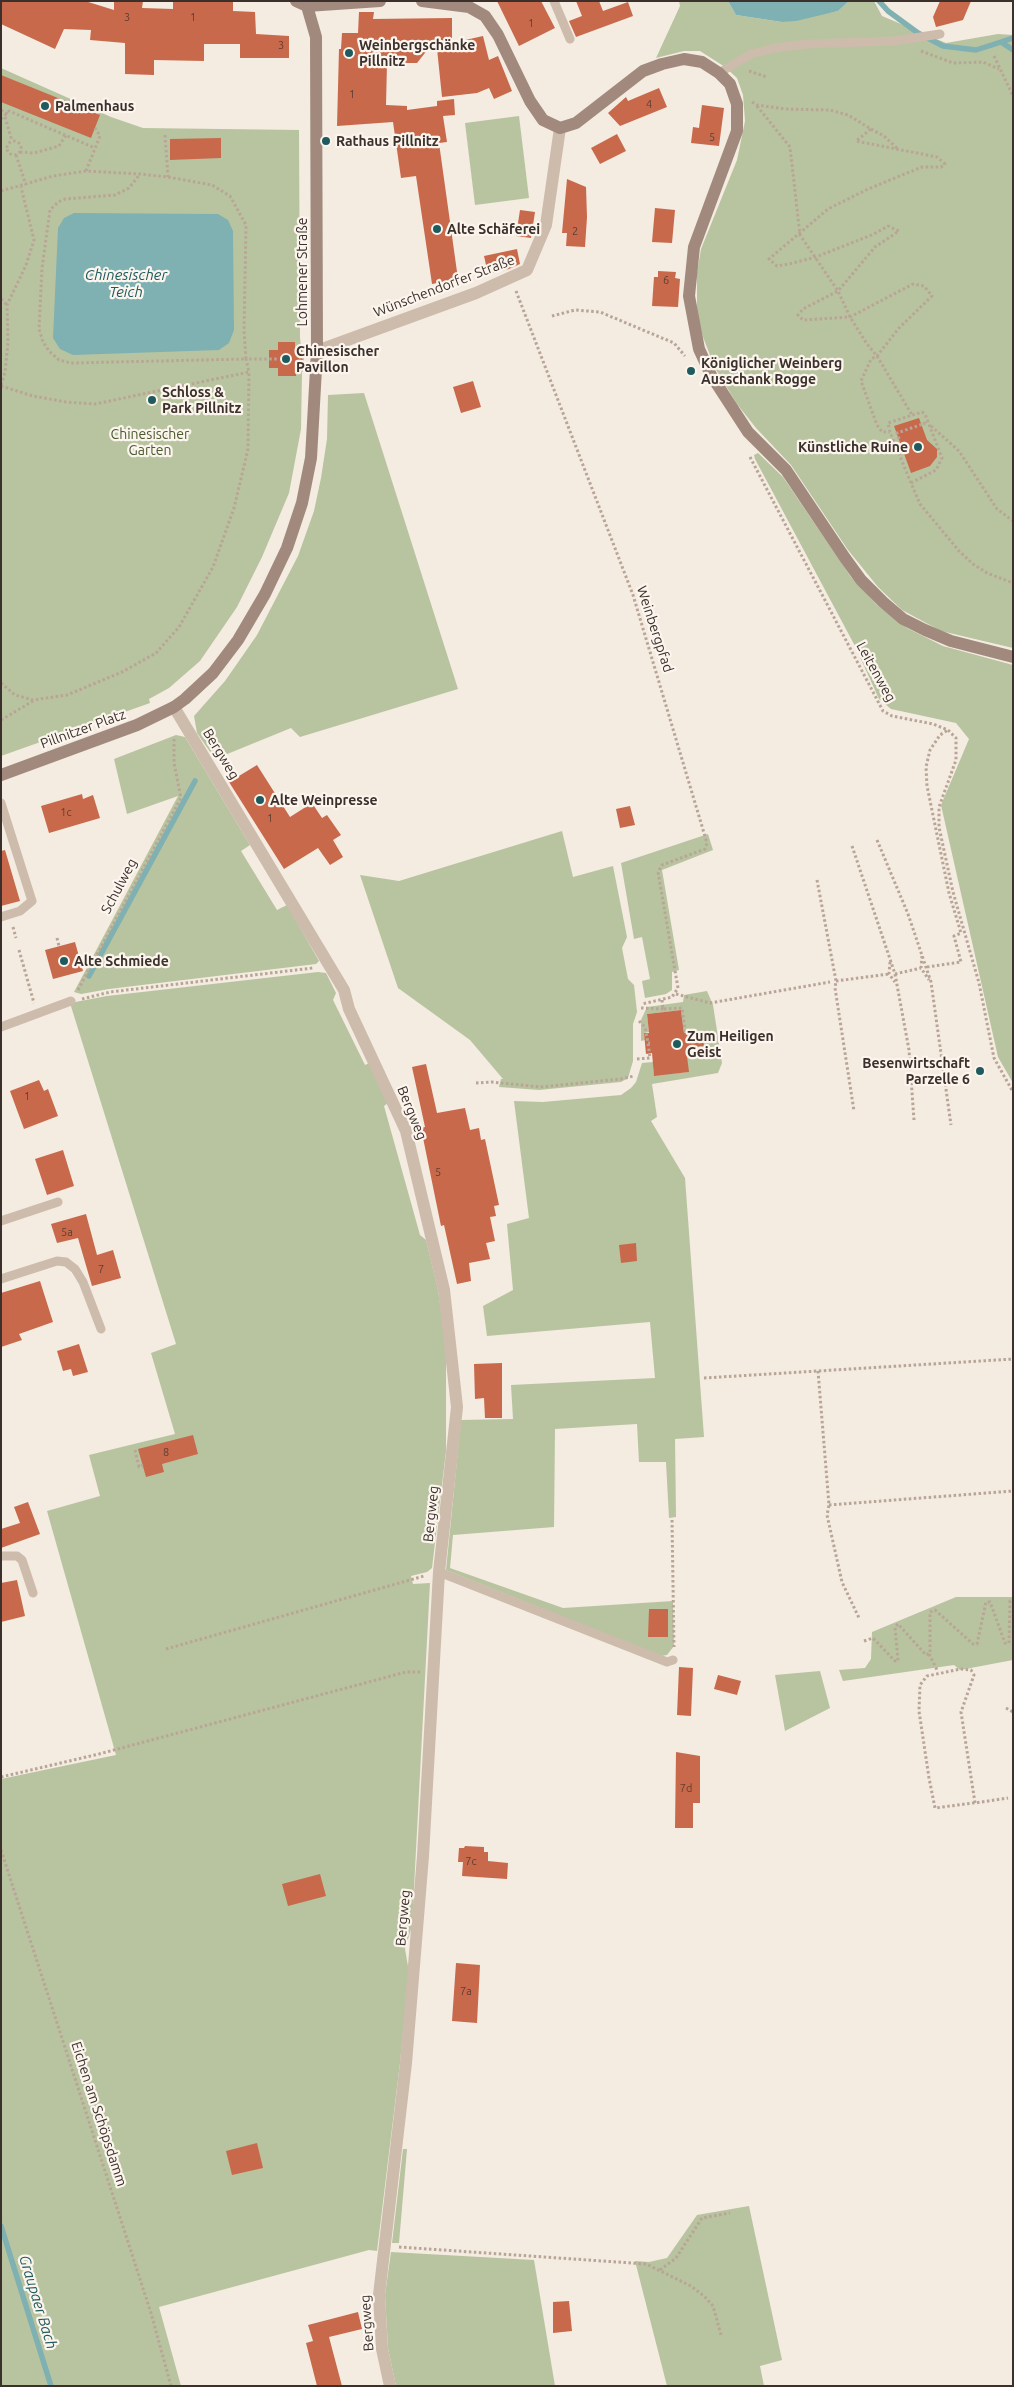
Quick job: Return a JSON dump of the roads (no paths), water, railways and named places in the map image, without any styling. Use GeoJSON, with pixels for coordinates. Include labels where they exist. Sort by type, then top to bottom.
{"type":"FeatureCollection","features":[{"type":"Feature","properties":{"kind":"street"},"geometry":{"type":"LineString","coordinates":[[305,2],[380,1]]}},
{"type":"Feature","properties":{"kind":"street"},"geometry":{"type":"LineString","coordinates":[[422,1],[469,7],[485,16],[498,35],[530,101],[543,120],[560,128],[576,123],[643,71],[662,64],[684,59],[702,62],[719,73],[730,84],[738,104],[738,131],[694,247],[689,296],[697,341],[710,375],[748,432],[786,470],[855,571],[883,602],[903,619],[951,641],[1013,657]]}},
{"type":"Feature","properties":{"kind":"street","name":"Lohmener Straße"},"geometry":{"type":"LineString","coordinates":[[174,707],[213,672],[238,640],[265,594],[287,548],[302,503],[311,458],[317,351],[316,37],[305,2]]}},
{"type":"Feature","properties":{"kind":"street","name":"Wünschendorfer Straße"},"geometry":{"type":"LineString","coordinates":[[317,351],[511,279],[527,270],[546,225],[560,128]]}},
{"type":"Feature","properties":{"kind":"street","name":"Pillnitzer Platz"},"geometry":{"type":"LineString","coordinates":[[1,775],[137,725],[174,707]]}},
{"type":"Feature","properties":{"kind":"street","name":"Bergweg"},"geometry":{"type":"LineString","coordinates":[[174,707],[344,990],[349,1008],[406,1131],[444,1290],[456,1407],[439,1572],[423,1856],[406,2063],[378,2294],[382,2349],[390,2386]]}},
{"type":"Feature","properties":{"kind":"lane"},"geometry":{"type":"LineString","coordinates":[[554,1],[570,39]]}},
{"type":"Feature","properties":{"kind":"lane"},"geometry":{"type":"LineString","coordinates":[[719,73],[752,54],[775,48],[806,44],[894,41],[940,34]]}},
{"type":"Feature","properties":{"kind":"lane"},"geometry":{"type":"LineString","coordinates":[[1,804],[32,902],[20,911],[1,916]]}},
{"type":"Feature","properties":{"kind":"lane"},"geometry":{"type":"LineString","coordinates":[[1,1027],[72,1001]]}},
{"type":"Feature","properties":{"kind":"lane"},"geometry":{"type":"LineString","coordinates":[[1,1221],[58,1202]]}},
{"type":"Feature","properties":{"kind":"lane"},"geometry":{"type":"LineString","coordinates":[[1,1279],[57,1261],[66,1262],[76,1270],[83,1282],[102,1329]]}},
{"type":"Feature","properties":{"kind":"lane"},"geometry":{"type":"LineString","coordinates":[[1,1556],[17,1556],[22,1560],[33,1593]]}},
{"type":"Feature","properties":{"kind":"lane"},"geometry":{"type":"LineString","coordinates":[[439,1572],[667,1662],[673,1660]]}},
{"type":"Feature","properties":{"kind":"water"},"geometry":{"type":"Polygon","coordinates":[[[728,1],[849,1],[838,11],[796,21],[782,22],[736,15],[728,1]]]}},
{"type":"Feature","properties":{"kind":"water","name":"Chinesischer Teich"},"geometry":{"type":"Polygon","coordinates":[[[74,213],[218,214],[228,220],[233,231],[234,330],[229,343],[219,350],[73,355],[60,349],[53,338],[58,228],[64,218],[74,213]]]}},
{"type":"Feature","properties":{"kind":"waterway"},"geometry":{"type":"LineString","coordinates":[[879,1],[888,11],[918,33],[943,46],[976,50],[1001,42],[1013,50]]}},
{"type":"Feature","properties":{"kind":"waterway"},"geometry":{"type":"LineString","coordinates":[[1001,42],[1013,38]]}},
{"type":"Feature","properties":{"kind":"waterway"},"geometry":{"type":"LineString","coordinates":[[89,976],[195,781]]}},
{"type":"Feature","properties":{"kind":"waterway","name":"Graupaer Bach"},"geometry":{"type":"LineString","coordinates":[[1,2226],[51,2386]]}},
{"type":"Feature","properties":{"kind":"place","name":"Weinbergschänke Pillnitz"},"geometry":{"type":"Point","coordinates":[349,53]}},
{"type":"Feature","properties":{"kind":"place","name":"Palmenhaus"},"geometry":{"type":"Point","coordinates":[45,106]}},
{"type":"Feature","properties":{"kind":"place","name":"Rathaus Pillnitz"},"geometry":{"type":"Point","coordinates":[326,141]}},
{"type":"Feature","properties":{"kind":"place","name":"Alte Schäferei"},"geometry":{"type":"Point","coordinates":[437,229]}},
{"type":"Feature","properties":{"kind":"place","name":"Chinesischer Pavillon"},"geometry":{"type":"Point","coordinates":[286,359]}},
{"type":"Feature","properties":{"kind":"place","name":"Königlicher Weinberg Ausschank Rogge"},"geometry":{"type":"Point","coordinates":[691,371]}},
{"type":"Feature","properties":{"kind":"place","name":"Schloss & Park Pillnitz"},"geometry":{"type":"Point","coordinates":[152,400]}},
{"type":"Feature","properties":{"kind":"place","name":"Künstliche Ruine"},"geometry":{"type":"Point","coordinates":[918,447]}},
{"type":"Feature","properties":{"kind":"place","name":"Alte Weinpresse"},"geometry":{"type":"Point","coordinates":[260,800]}},
{"type":"Feature","properties":{"kind":"place","name":"Alte Schmiede"},"geometry":{"type":"Point","coordinates":[64,961]}},
{"type":"Feature","properties":{"kind":"place","name":"Zum Heiligen Geist"},"geometry":{"type":"Point","coordinates":[677,1044]}},
{"type":"Feature","properties":{"kind":"place","name":"Besenwirtschaft Parzelle 6"},"geometry":{"type":"Point","coordinates":[980,1071]}},
{"type":"Feature","properties":{"kind":"park label","name":"Chinesischer Garten"},"geometry":{"type":"Point","coordinates":[150,442]}}]}
